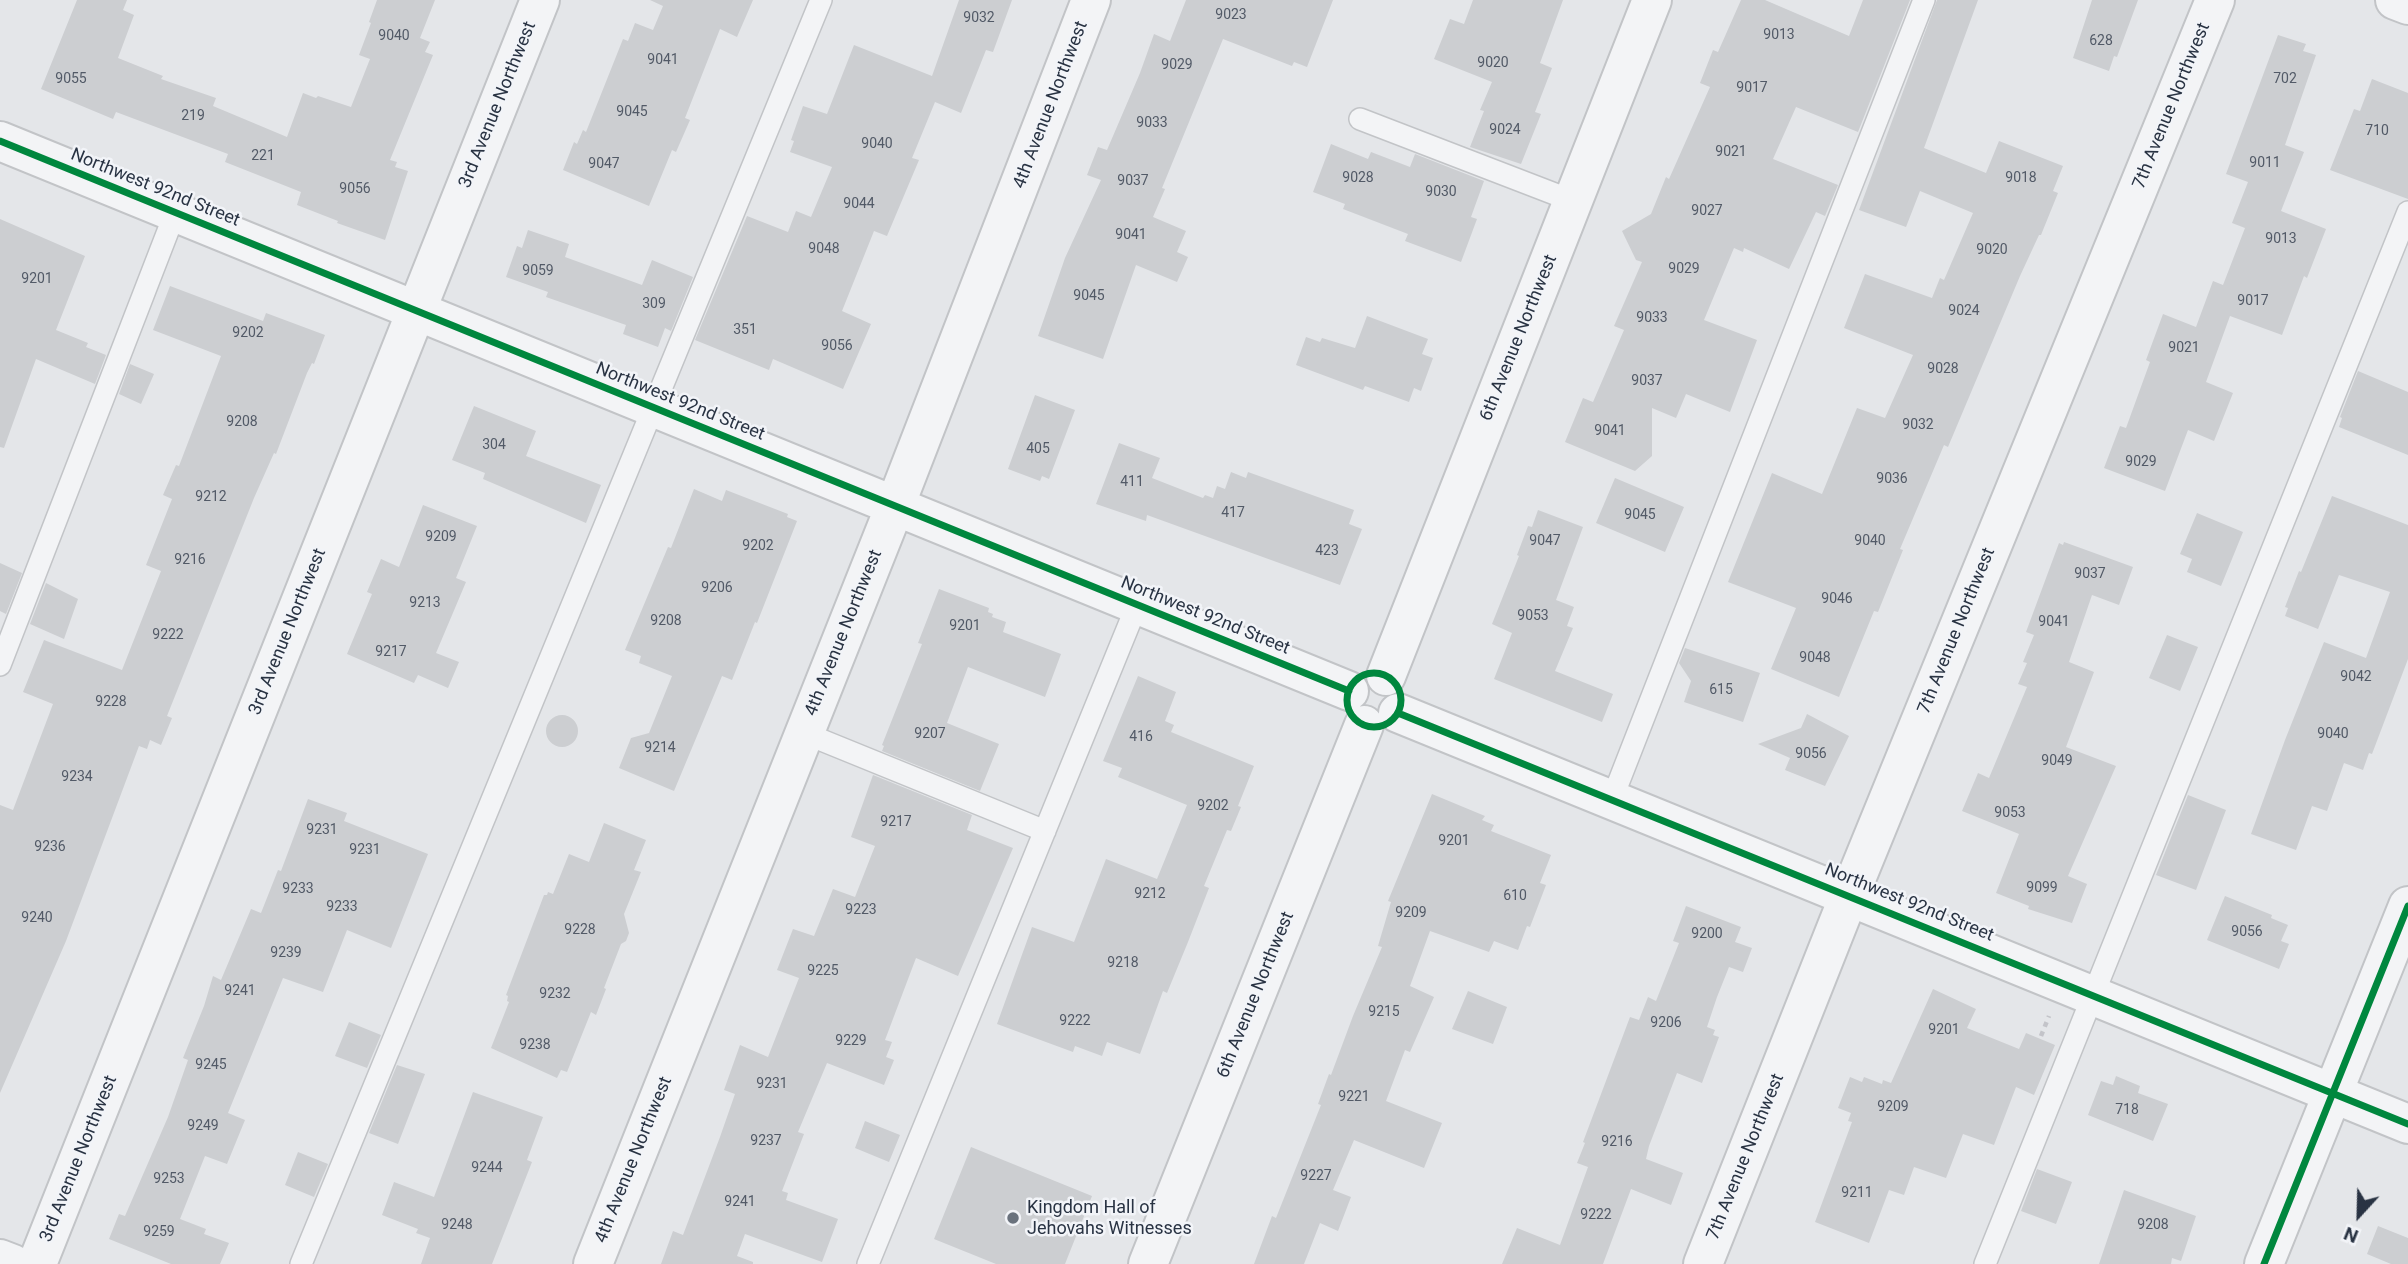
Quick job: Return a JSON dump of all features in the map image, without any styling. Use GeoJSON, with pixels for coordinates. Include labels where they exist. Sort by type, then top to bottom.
{"type":"FeatureCollection","features":[{"type":"Feature","properties":{"kind":"street","name":"3rd Avenue Northwest"},"geometry":{"type":"LineString","coordinates":[[37,1264],[540,0]]}},
{"type":"Feature","properties":{"kind":"street","name":"4th Avenue Northwest"},"geometry":{"type":"LineString","coordinates":[[593,1264],[895,506],[1091,0]]}},
{"type":"Feature","properties":{"kind":"street","name":"6th Avenue Northwest"},"geometry":{"type":"LineString","coordinates":[[1385,676],[1652,0]]}},
{"type":"Feature","properties":{"kind":"street","name":"7th Avenue Northwest"},"geometry":{"type":"LineString","coordinates":[[1703,1264],[1849,896],[2215,0]]}},
{"type":"Feature","properties":{"kind":"street"},"geometry":{"type":"LineString","coordinates":[[2395,0],[2408,5]]}},
{"type":"Feature","properties":{"kind":"street","name":"Northwest 92nd Street"},"geometry":{"type":"LineString","coordinates":[[0,141],[1349,691]]}},
{"type":"Feature","properties":{"kind":"street"},"geometry":{"type":"LineString","coordinates":[[1373,673],[1385,676],[1397,685],[1402,702],[1381,719],[1355,719],[1347,704],[1349,691],[1356,680],[1373,673]]}},
{"type":"Feature","properties":{"kind":"street","name":"Northwest 92nd Street"},"geometry":{"type":"LineString","coordinates":[[1381,719],[1612,799],[2408,1124]]}},
{"type":"Feature","properties":{"kind":"street","name":"6th Avenue Northwest"},"geometry":{"type":"LineString","coordinates":[[1148,1264],[1381,719]]}},
{"type":"Feature","properties":{"kind":"street"},"geometry":{"type":"LineString","coordinates":[[2263,1264],[2408,906]]}},
{"type":"Feature","properties":{"kind":"street"},"geometry":{"type":"LineString","coordinates":[[0,1259],[13,1264]]}},
{"type":"Feature","properties":{"kind":"lane"},"geometry":{"type":"LineString","coordinates":[[301,1264],[821,0]]}},
{"type":"Feature","properties":{"kind":"lane"},"geometry":{"type":"LineString","coordinates":[[1612,799],[1924,0]]}},
{"type":"Feature","properties":{"kind":"lane"},"geometry":{"type":"LineString","coordinates":[[1360,119],[1573,201]]}},
{"type":"Feature","properties":{"kind":"lane"},"geometry":{"type":"LineString","coordinates":[[1985,1264],[2408,212]]}},
{"type":"Feature","properties":{"kind":"lane"},"geometry":{"type":"LineString","coordinates":[[0,665],[175,213]]}},
{"type":"Feature","properties":{"kind":"lane"},"geometry":{"type":"LineString","coordinates":[[868,1264],[1137,605]]}},
{"type":"Feature","properties":{"kind":"lane"},"geometry":{"type":"LineString","coordinates":[[804,733],[1045,831]]}},
{"type":"Feature","properties":{"kind":"building"},"geometry":{"type":"Polygon","coordinates":[[[77,0],[127,0],[123,10],[134,15],[118,58],[163,76],[161,79],[216,98],[213,106],[287,137],[303,93],[351,107],[370,59],[359,55],[377,0],[435,0],[420,38],[430,42],[425,52],[433,55],[390,160],[397,162],[395,167],[408,171],[385,240],[297,205],[301,192],[225,162],[228,154],[116,112],[113,119],[41,89],[77,0]]]}},
{"type":"Feature","properties":{"kind":"building"},"geometry":{"type":"Polygon","coordinates":[[[650,0],[753,0],[737,37],[720,29],[685,118],[690,120],[676,152],[672,150],[649,206],[563,170],[574,142],[577,144],[583,130],[586,132],[623,39],[628,41],[635,23],[653,30],[663,6],[650,0]]]}},
{"type":"Feature","properties":{"kind":"building"},"geometry":{"type":"Polygon","coordinates":[[[959,0],[1012,0],[993,52],[986,50],[961,113],[935,102],[912,158],[919,160],[887,236],[874,231],[842,311],[871,324],[843,389],[773,359],[769,370],[695,340],[747,216],[788,232],[796,211],[811,217],[832,167],[790,152],[794,141],[791,140],[803,106],[827,114],[854,45],[932,76],[959,0]]]}},
{"type":"Feature","properties":{"kind":"building"},"geometry":{"type":"Polygon","coordinates":[[[1186,0],[1333,0],[1307,67],[1294,62],[1292,66],[1223,39],[1162,188],[1165,189],[1153,217],[1186,231],[1177,252],[1188,257],[1177,282],[1136,265],[1103,359],[1038,336],[1065,258],[1101,180],[1087,175],[1098,147],[1107,150],[1154,34],[1170,41],[1186,0]]]}},
{"type":"Feature","properties":{"kind":"building"},"geometry":{"type":"Polygon","coordinates":[[[1473,0],[1563,0],[1540,63],[1552,68],[1535,112],[1541,114],[1521,164],[1470,147],[1484,111],[1480,110],[1492,82],[1434,59],[1450,19],[1464,24],[1473,0]]]}},
{"type":"Feature","properties":{"kind":"building"},"geometry":{"type":"Polygon","coordinates":[[[1741,0],[1765,0],[1849,36],[1863,0],[1910,0],[1858,132],[1796,107],[1773,159],[1838,185],[1825,216],[1816,212],[1789,269],[1744,248],[1743,252],[1734,248],[1704,320],[1757,340],[1730,412],[1686,394],[1676,418],[1652,408],[1652,456],[1635,471],[1565,442],[1583,398],[1593,402],[1624,330],[1614,326],[1642,262],[1636,260],[1622,231],[1651,214],[1710,87],[1700,83],[1713,50],[1718,52],[1741,0]]]}},
{"type":"Feature","properties":{"kind":"building"},"geometry":{"type":"Polygon","coordinates":[[[1937,0],[1978,0],[1924,148],[1986,173],[1999,141],[2063,166],[2053,191],[2058,193],[2041,235],[2020,276],[1948,447],[1944,445],[1900,549],[1903,550],[1878,612],[1874,611],[1839,697],[1771,669],[1796,608],[1728,582],[1772,473],[1822,494],[1857,408],[1885,418],[1913,355],[1844,328],[1865,274],[1932,298],[1940,278],[1944,280],[1973,213],[1920,191],[1906,227],[1859,210],[1937,0]]]}},
{"type":"Feature","properties":{"kind":"building"},"geometry":{"type":"Polygon","coordinates":[[[2092,0],[2138,0],[2117,57],[2114,56],[2109,71],[2073,58],[2092,0]]]}},
{"type":"Feature","properties":{"kind":"building"},"geometry":{"type":"Polygon","coordinates":[[[2278,35],[2306,44],[2303,51],[2316,55],[2285,145],[2304,152],[2281,211],[2326,229],[2307,278],[2304,276],[2282,335],[2230,316],[2206,382],[2233,393],[2214,441],[2188,430],[2165,491],[2104,468],[2120,426],[2126,428],[2150,362],[2146,360],[2163,314],[2196,327],[2213,281],[2223,285],[2245,228],[2232,223],[2248,182],[2226,174],[2278,35]]]}},
{"type":"Feature","properties":{"kind":"building"},"geometry":{"type":"Polygon","coordinates":[[[2372,79],[2408,93],[2408,199],[2330,170],[2354,109],[2360,111],[2372,79]]]}},
{"type":"Feature","properties":{"kind":"building"},"geometry":{"type":"Polygon","coordinates":[[[1331,144],[1368,159],[1371,152],[1410,167],[1415,154],[1484,181],[1471,217],[1477,219],[1461,262],[1405,241],[1408,234],[1343,209],[1345,204],[1313,192],[1331,144]]]}},
{"type":"Feature","properties":{"kind":"building"},"geometry":{"type":"Polygon","coordinates":[[[0,219],[85,256],[56,330],[88,343],[86,347],[106,355],[95,384],[36,359],[4,448],[0,447],[0,219]]]}},
{"type":"Feature","properties":{"kind":"building"},"geometry":{"type":"Polygon","coordinates":[[[528,230],[569,244],[565,257],[642,285],[652,260],[693,277],[671,331],[665,328],[658,347],[623,334],[626,325],[546,297],[548,292],[506,277],[517,246],[522,248],[528,230]]]}},
{"type":"Feature","properties":{"kind":"building"},"geometry":{"type":"Polygon","coordinates":[[[170,286],[263,321],[266,313],[325,335],[314,364],[312,363],[307,373],[276,454],[274,453],[254,498],[167,716],[172,718],[161,745],[150,740],[147,749],[139,746],[66,941],[0,1093],[0,805],[13,810],[53,704],[23,692],[44,640],[122,670],[161,571],[146,565],[172,499],[163,495],[176,465],[179,466],[221,356],[153,330],[170,286]]]}},
{"type":"Feature","properties":{"kind":"building"},"geometry":{"type":"Polygon","coordinates":[[[1367,316],[1428,339],[1422,354],[1433,358],[1421,391],[1414,388],[1409,402],[1365,386],[1363,390],[1296,365],[1306,337],[1320,342],[1322,338],[1355,348],[1367,316]]]}},
{"type":"Feature","properties":{"kind":"building"},"geometry":{"type":"Polygon","coordinates":[[[130,364],[154,374],[141,404],[119,394],[130,364]]]}},
{"type":"Feature","properties":{"kind":"building"},"geometry":{"type":"Polygon","coordinates":[[[2358,371],[2408,392],[2408,455],[2339,427],[2340,417],[2358,371]]]}},
{"type":"Feature","properties":{"kind":"building"},"geometry":{"type":"Polygon","coordinates":[[[1035,395],[1075,410],[1049,479],[1042,476],[1040,481],[1008,469],[1035,395]]]}},
{"type":"Feature","properties":{"kind":"building"},"geometry":{"type":"Polygon","coordinates":[[[474,406],[536,431],[526,456],[601,485],[586,523],[483,479],[485,473],[452,460],[474,406]]]}},
{"type":"Feature","properties":{"kind":"building"},"geometry":{"type":"Polygon","coordinates":[[[1119,443],[1160,458],[1152,478],[1203,498],[1205,495],[1213,498],[1217,486],[1225,489],[1231,472],[1246,478],[1248,472],[1354,510],[1349,524],[1362,529],[1340,585],[1147,515],[1146,521],[1096,504],[1119,443]]]}},
{"type":"Feature","properties":{"kind":"building"},"geometry":{"type":"Polygon","coordinates":[[[1615,478],[1684,507],[1665,552],[1596,523],[1615,478]]]}},
{"type":"Feature","properties":{"kind":"building"},"geometry":{"type":"Polygon","coordinates":[[[694,489],[722,501],[726,490],[788,514],[787,517],[797,521],[732,680],[722,676],[674,791],[619,768],[631,738],[649,733],[672,676],[639,663],[641,656],[625,650],[668,547],[671,548],[694,489]]]}},
{"type":"Feature","properties":{"kind":"building"},"geometry":{"type":"Polygon","coordinates":[[[2332,496],[2408,525],[2408,659],[2372,754],[2369,753],[2363,770],[2344,763],[2327,811],[2312,806],[2296,850],[2251,834],[2285,740],[2324,642],[2366,658],[2390,592],[2339,575],[2318,629],[2285,616],[2288,608],[2285,607],[2299,571],[2301,572],[2332,496]]]}},
{"type":"Feature","properties":{"kind":"building"},"geometry":{"type":"Polygon","coordinates":[[[423,505],[477,526],[456,578],[466,582],[436,653],[459,662],[448,688],[418,675],[414,683],[347,654],[372,594],[367,592],[381,559],[399,567],[423,505]]]}},
{"type":"Feature","properties":{"kind":"building"},"geometry":{"type":"Polygon","coordinates":[[[1538,510],[1583,527],[1556,600],[1574,607],[1567,626],[1573,628],[1555,671],[1613,694],[1602,722],[1494,679],[1512,633],[1492,624],[1528,526],[1532,527],[1538,510]]]}},
{"type":"Feature","properties":{"kind":"building"},"geometry":{"type":"Polygon","coordinates":[[[2197,513],[2243,532],[2221,586],[2187,572],[2192,559],[2180,554],[2197,513]]]}},
{"type":"Feature","properties":{"kind":"building"},"geometry":{"type":"Polygon","coordinates":[[[2064,542],[2133,567],[2119,605],[2092,595],[2069,662],[2094,672],[2066,747],[2116,766],[2068,876],[2087,884],[2072,923],[2028,909],[2029,906],[1996,893],[2019,834],[1962,811],[1978,773],[1989,778],[2027,687],[2018,684],[2034,635],[2026,632],[2059,543],[2063,545],[2064,542]]]}},
{"type":"Feature","properties":{"kind":"building"},"geometry":{"type":"Polygon","coordinates":[[[0,563],[22,573],[6,614],[0,611],[0,563]]]}},
{"type":"Feature","properties":{"kind":"building"},"geometry":{"type":"Polygon","coordinates":[[[46,583],[78,599],[64,639],[30,624],[46,583]]]}},
{"type":"Feature","properties":{"kind":"building"},"geometry":{"type":"Polygon","coordinates":[[[939,589],[989,608],[988,612],[993,614],[992,617],[1006,622],[1003,632],[1061,654],[1045,697],[968,667],[947,723],[999,744],[980,791],[882,751],[882,745],[922,644],[918,643],[939,589]]]}},
{"type":"Feature","properties":{"kind":"building"},"geometry":{"type":"Polygon","coordinates":[[[2167,635],[2198,647],[2180,691],[2149,678],[2167,635]]]}},
{"type":"Feature","properties":{"kind":"building"},"geometry":{"type":"Polygon","coordinates":[[[1685,648],[1760,673],[1743,722],[1684,702],[1691,681],[1679,663],[1685,648]]]}},
{"type":"Feature","properties":{"kind":"building"},"geometry":{"type":"Polygon","coordinates":[[[1138,676],[1176,692],[1165,721],[1174,725],[1171,732],[1254,766],[1231,831],[1227,830],[1204,886],[1209,888],[1188,942],[1167,993],[1163,991],[1140,1054],[1107,1042],[1102,1056],[1075,1046],[1073,1052],[997,1024],[1032,927],[1074,942],[1106,859],[1157,879],[1187,805],[1118,777],[1122,768],[1103,761],[1138,676]]]}},
{"type":"Feature","properties":{"kind":"building"},"geometry":{"type":"Polygon","coordinates":[[[1807,714],[1849,736],[1825,786],[1785,770],[1790,758],[1758,744],[1801,728],[1807,714]]]}},
{"type":"Feature","properties":{"kind":"building"},"geometry":{"type":"Polygon","coordinates":[[[562,715],[573,720],[578,731],[573,742],[562,747],[551,742],[546,731],[551,720],[562,715]]]}},
{"type":"Feature","properties":{"kind":"building"},"geometry":{"type":"Polygon","coordinates":[[[873,775],[972,815],[967,830],[1013,848],[958,976],[916,958],[885,1040],[892,1042],[886,1057],[894,1060],[884,1085],[827,1063],[798,1132],[804,1134],[782,1191],[788,1193],[786,1200],[838,1219],[822,1262],[745,1234],[737,1256],[753,1264],[661,1264],[673,1231],[683,1235],[720,1137],[735,1094],[724,1090],[740,1045],[768,1057],[799,978],[777,970],[793,929],[814,936],[833,889],[855,897],[875,846],[851,837],[873,775]]]}},
{"type":"Feature","properties":{"kind":"building"},"geometry":{"type":"Polygon","coordinates":[[[1432,794],[1485,816],[1482,820],[1494,825],[1491,831],[1551,855],[1540,883],[1546,885],[1518,950],[1494,941],[1489,952],[1430,931],[1410,986],[1434,997],[1410,1052],[1405,1050],[1386,1101],[1442,1123],[1424,1168],[1354,1140],[1333,1190],[1351,1197],[1338,1231],[1320,1223],[1304,1264],[1254,1264],[1272,1216],[1276,1218],[1321,1105],[1318,1104],[1329,1074],[1331,1075],[1382,947],[1378,946],[1391,902],[1388,901],[1432,794]]]}},
{"type":"Feature","properties":{"kind":"building"},"geometry":{"type":"Polygon","coordinates":[[[2188,795],[2226,810],[2196,890],[2156,875],[2188,795]]]}},
{"type":"Feature","properties":{"kind":"building"},"geometry":{"type":"Polygon","coordinates":[[[308,799],[347,813],[344,821],[428,854],[391,948],[347,930],[323,992],[283,978],[228,1113],[245,1120],[227,1164],[205,1156],[180,1219],[206,1229],[204,1234],[229,1243],[220,1264],[171,1264],[109,1239],[119,1214],[125,1216],[168,1117],[188,1060],[183,1058],[213,976],[221,980],[251,909],[261,913],[278,870],[281,871],[308,799]]]}},
{"type":"Feature","properties":{"kind":"building"},"geometry":{"type":"Polygon","coordinates":[[[604,823],[646,840],[634,870],[641,872],[624,914],[629,933],[626,941],[621,944],[596,1015],[591,1012],[567,1072],[561,1070],[557,1078],[491,1048],[509,1002],[506,995],[544,895],[548,892],[553,894],[569,854],[589,862],[604,823]]]}},
{"type":"Feature","properties":{"kind":"building"},"geometry":{"type":"Polygon","coordinates":[[[2225,896],[2272,915],[2271,918],[2288,925],[2281,941],[2289,944],[2279,969],[2207,940],[2225,896]]]}},
{"type":"Feature","properties":{"kind":"building"},"geometry":{"type":"Polygon","coordinates":[[[1686,906],[1741,927],[1735,942],[1752,948],[1743,972],[1729,967],[1717,997],[1707,1027],[1715,1030],[1713,1035],[1719,1037],[1702,1083],[1677,1073],[1649,1146],[1646,1159],[1683,1173],[1671,1205],[1631,1189],[1603,1264],[1502,1264],[1517,1228],[1560,1245],[1588,1167],[1577,1163],[1585,1143],[1583,1142],[1630,1017],[1639,1020],[1648,997],[1656,1001],[1679,943],[1673,941],[1686,906]]]}},
{"type":"Feature","properties":{"kind":"building"},"geometry":{"type":"Polygon","coordinates":[[[1933,989],[1976,1009],[1967,1028],[2019,1049],[2026,1033],[2055,1045],[2034,1095],[2016,1087],[1994,1145],[1963,1134],[1946,1178],[1914,1167],[1904,1195],[1889,1190],[1869,1243],[1815,1222],[1852,1122],[1848,1121],[1851,1113],[1838,1108],[1850,1077],[1862,1082],[1864,1077],[1882,1084],[1883,1080],[1891,1083],[1933,989]]]}},
{"type":"Feature","properties":{"kind":"building"},"geometry":{"type":"Polygon","coordinates":[[[1468,991],[1507,1007],[1493,1044],[1452,1029],[1468,991]]]}},
{"type":"Feature","properties":{"kind":"building"},"geometry":{"type":"Polygon","coordinates":[[[349,1022],[381,1035],[367,1068],[335,1056],[349,1022]]]}},
{"type":"Feature","properties":{"kind":"building"},"geometry":{"type":"Polygon","coordinates":[[[397,1065],[425,1074],[398,1144],[369,1133],[397,1065]]]}},
{"type":"Feature","properties":{"kind":"building"},"geometry":{"type":"Polygon","coordinates":[[[2116,1076],[2140,1086],[2138,1093],[2168,1104],[2153,1141],[2088,1115],[2101,1081],[2113,1085],[2116,1076]]]}},
{"type":"Feature","properties":{"kind":"building"},"geometry":{"type":"Polygon","coordinates":[[[473,1092],[543,1117],[527,1160],[532,1162],[492,1264],[421,1264],[430,1238],[416,1233],[418,1229],[382,1215],[394,1182],[434,1197],[473,1092]]]}},
{"type":"Feature","properties":{"kind":"building"},"geometry":{"type":"Polygon","coordinates":[[[865,1121],[900,1135],[889,1162],[855,1148],[865,1121]]]}},
{"type":"Feature","properties":{"kind":"building","name":"Kingdom Hall of Jehovahs Witnesses"},"geometry":{"type":"Polygon","coordinates":[[[971,1147],[1092,1196],[1065,1264],[996,1264],[934,1239],[971,1147]]]}},
{"type":"Feature","properties":{"kind":"building"},"geometry":{"type":"Polygon","coordinates":[[[298,1152],[328,1164],[314,1197],[285,1185],[298,1152]]]}},
{"type":"Feature","properties":{"kind":"building"},"geometry":{"type":"Polygon","coordinates":[[[2037,1169],[2072,1182],[2056,1224],[2021,1211],[2037,1169]]]}},
{"type":"Feature","properties":{"kind":"building"},"geometry":{"type":"Polygon","coordinates":[[[2124,1190],[2196,1216],[2181,1261],[2172,1258],[2171,1264],[2099,1264],[2124,1190]]]}},
{"type":"Feature","properties":{"kind":"building"},"geometry":{"type":"Polygon","coordinates":[[[2378,1226],[2408,1238],[2408,1264],[2391,1264],[2367,1254],[2378,1226]]]}},
{"type":"Feature","properties":{"kind":"cycle path"},"geometry":{"type":"LineString","coordinates":[[0,141],[1349,691]]}},
{"type":"Feature","properties":{"kind":"cycle path"},"geometry":{"type":"LineString","coordinates":[[1374,673],[1393,681],[1401,700],[1393,719],[1374,727],[1355,719],[1347,700],[1355,681],[1374,673]]}},
{"type":"Feature","properties":{"kind":"cycle path"},"geometry":{"type":"LineString","coordinates":[[1398,713],[2408,1124]]}},
{"type":"Feature","properties":{"kind":"cycle path"},"geometry":{"type":"LineString","coordinates":[[2264,1264],[2408,906]]}},
{"type":"Feature","properties":{"kind":"place","name":"Kingdom Hall of Jehovahs Witnesses"},"geometry":{"type":"Point","coordinates":[1013,1218]}}]}
